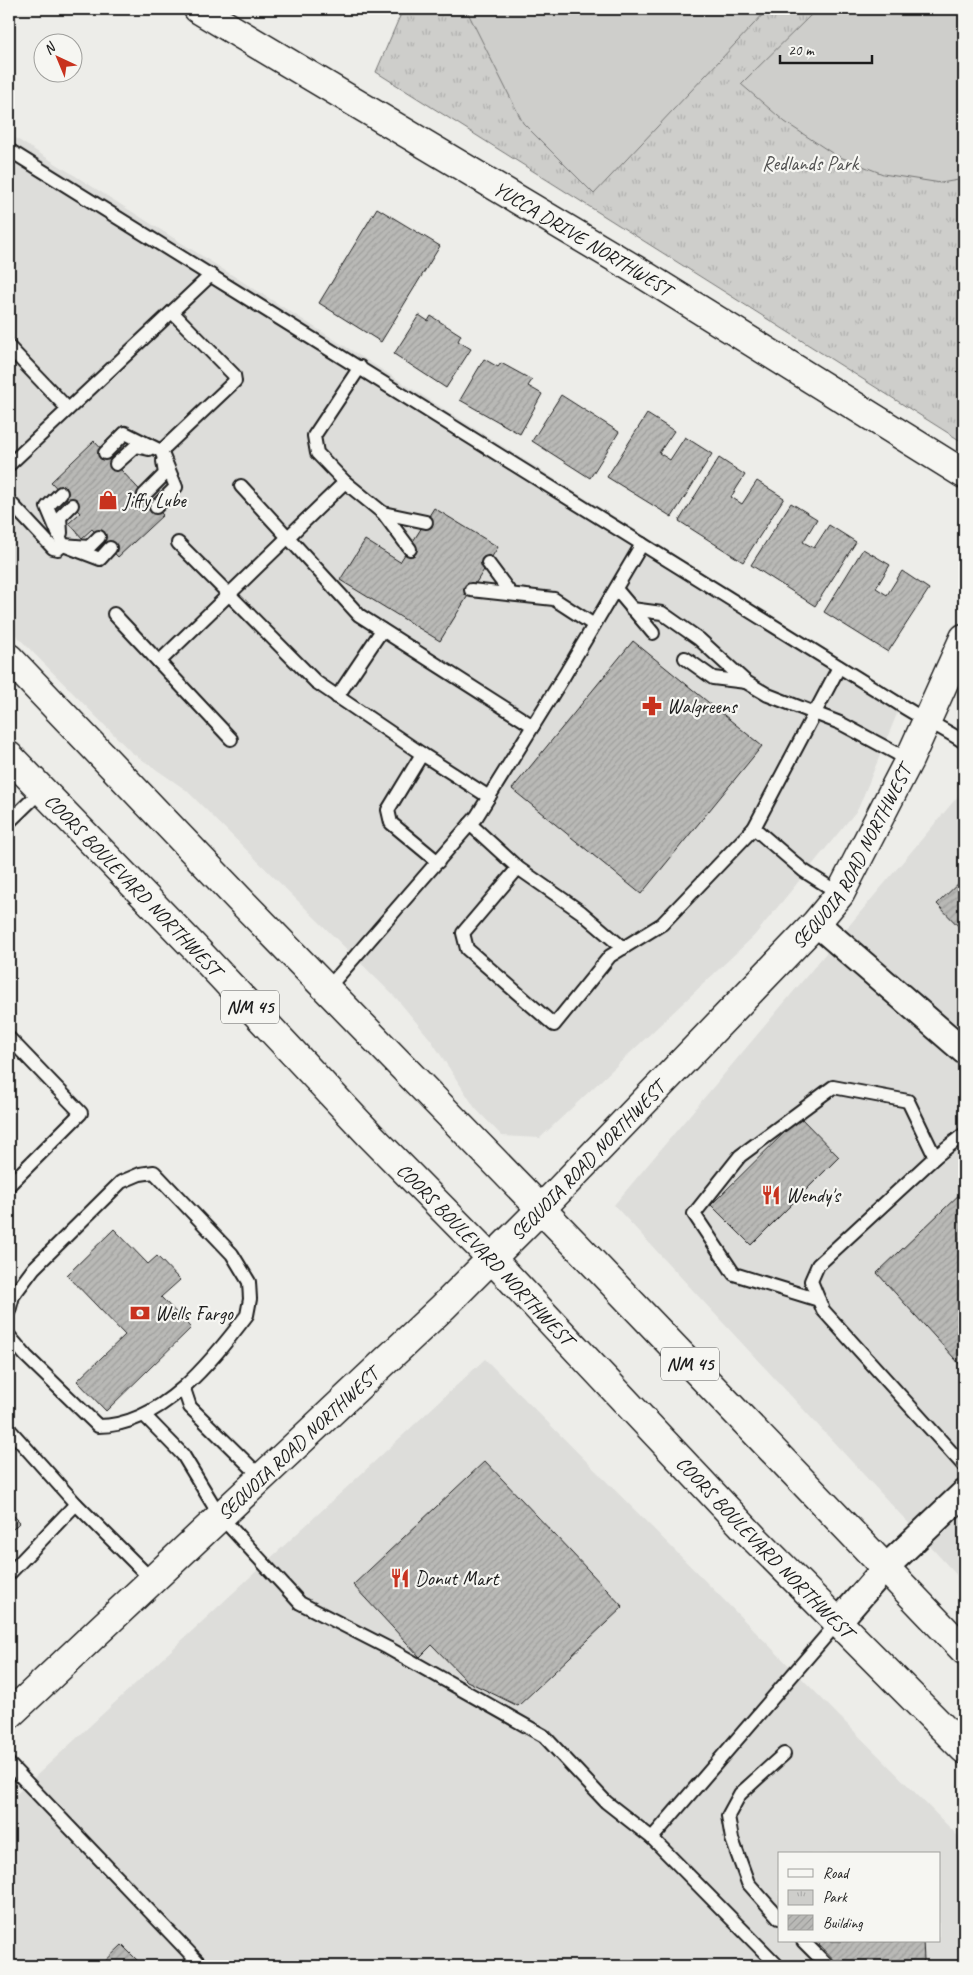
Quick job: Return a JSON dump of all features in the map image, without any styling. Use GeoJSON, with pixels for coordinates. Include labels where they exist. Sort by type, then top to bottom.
{"type":"FeatureCollection","features":[{"type":"Feature","properties":{"kind":"main road","name":"YUCCA DRIVE NORTHWEST"},"geometry":{"type":"LineString","coordinates":[[198,9],[641,273],[964,474]]}},
{"type":"Feature","properties":{"kind":"main road","name":"SEQUOIA ROAD NORTHWEST"},"geometry":{"type":"LineString","coordinates":[[9,1715],[443,1307],[541,1209],[816,923],[840,894],[908,760],[964,638]]}},
{"type":"Feature","properties":{"kind":"main road","name":"NM 45"},"geometry":{"type":"LineString","coordinates":[[9,658],[964,1650]]}},
{"type":"Feature","properties":{"kind":"main road","name":"COORS BOULEVARD NORTHWEST"},"geometry":{"type":"LineString","coordinates":[[9,756],[194,947],[370,1135],[491,1258],[744,1526],[964,1749]]}},
{"type":"Feature","properties":{"kind":"street"},"geometry":{"type":"LineString","coordinates":[[816,923],[964,1051]]}},
{"type":"Feature","properties":{"kind":"street"},"geometry":{"type":"LineString","coordinates":[[838,1622],[885,1568],[964,1493]]}},
{"type":"Feature","properties":{"kind":"lane"},"geometry":{"type":"LineString","coordinates":[[9,150],[926,721],[946,730],[964,742]]}},
{"type":"Feature","properties":{"kind":"lane"},"geometry":{"type":"LineString","coordinates":[[9,464],[211,275]]}},
{"type":"Feature","properties":{"kind":"lane"},"geometry":{"type":"LineString","coordinates":[[162,451],[235,381],[234,374],[172,312]]}},
{"type":"Feature","properties":{"kind":"lane"},"geometry":{"type":"LineString","coordinates":[[9,346],[68,409]]}},
{"type":"Feature","properties":{"kind":"lane"},"geometry":{"type":"LineString","coordinates":[[360,367],[314,436],[316,453],[345,482],[384,513],[410,548]]}},
{"type":"Feature","properties":{"kind":"lane"},"geometry":{"type":"LineString","coordinates":[[105,453],[125,433],[162,451],[176,487],[156,507]]}},
{"type":"Feature","properties":{"kind":"lane"},"geometry":{"type":"LineString","coordinates":[[116,464],[136,446],[162,451]]}},
{"type":"Feature","properties":{"kind":"lane"},"geometry":{"type":"LineString","coordinates":[[144,495],[165,474],[162,451]]}},
{"type":"Feature","properties":{"kind":"lane"},"geometry":{"type":"LineString","coordinates":[[159,662],[345,482]]}},
{"type":"Feature","properties":{"kind":"lane"},"geometry":{"type":"LineString","coordinates":[[241,486],[359,615],[533,726]]}},
{"type":"Feature","properties":{"kind":"lane"},"geometry":{"type":"LineString","coordinates":[[61,493],[47,507],[63,545],[100,559],[110,548]]}},
{"type":"Feature","properties":{"kind":"lane"},"geometry":{"type":"LineString","coordinates":[[9,501],[53,548],[58,549],[63,545],[89,547],[99,537]]}},
{"type":"Feature","properties":{"kind":"lane"},"geometry":{"type":"LineString","coordinates":[[63,545],[60,517],[72,505]]}},
{"type":"Feature","properties":{"kind":"lane"},"geometry":{"type":"LineString","coordinates":[[384,513],[426,522]]}},
{"type":"Feature","properties":{"kind":"lane"},"geometry":{"type":"LineString","coordinates":[[178,544],[316,682],[489,797]]}},
{"type":"Feature","properties":{"kind":"lane"},"geometry":{"type":"LineString","coordinates":[[327,989],[470,824],[533,726],[642,544]]}},
{"type":"Feature","properties":{"kind":"lane"},"geometry":{"type":"LineString","coordinates":[[488,563],[510,594]]}},
{"type":"Feature","properties":{"kind":"lane"},"geometry":{"type":"LineString","coordinates":[[471,590],[554,599],[594,625]]}},
{"type":"Feature","properties":{"kind":"lane"},"geometry":{"type":"LineString","coordinates":[[616,590],[653,633]]}},
{"type":"Feature","properties":{"kind":"lane"},"geometry":{"type":"LineString","coordinates":[[632,609],[662,613],[699,639],[746,682],[768,695],[840,723],[908,760]]}},
{"type":"Feature","properties":{"kind":"lane"},"geometry":{"type":"LineString","coordinates":[[114,614],[231,739]]}},
{"type":"Feature","properties":{"kind":"lane"},"geometry":{"type":"LineString","coordinates":[[337,697],[382,630]]}},
{"type":"Feature","properties":{"kind":"lane"},"geometry":{"type":"LineString","coordinates":[[685,658],[713,678],[746,682]]}},
{"type":"Feature","properties":{"kind":"lane"},"geometry":{"type":"LineString","coordinates":[[518,868],[463,933],[467,949],[554,1025],[610,956],[662,924],[754,828],[839,667]]}},
{"type":"Feature","properties":{"kind":"lane"},"geometry":{"type":"LineString","coordinates":[[422,754],[388,810],[391,824],[438,862]]}},
{"type":"Feature","properties":{"kind":"lane"},"geometry":{"type":"LineString","coordinates":[[9,822],[42,790]]}},
{"type":"Feature","properties":{"kind":"lane"},"geometry":{"type":"LineString","coordinates":[[470,824],[518,868],[581,912],[623,948]]}},
{"type":"Feature","properties":{"kind":"lane"},"geometry":{"type":"LineString","coordinates":[[754,828],[804,871],[840,894]]}},
{"type":"Feature","properties":{"kind":"lane"},"geometry":{"type":"LineString","coordinates":[[9,1038],[81,1113],[9,1184]]}},
{"type":"Feature","properties":{"kind":"lane"},"geometry":{"type":"LineString","coordinates":[[819,1300],[734,1274],[694,1214],[740,1156],[832,1087],[908,1101],[934,1156]]}},
{"type":"Feature","properties":{"kind":"lane"},"geometry":{"type":"LineString","coordinates":[[964,1134],[934,1156],[818,1265],[812,1281],[823,1310],[964,1466]]}},
{"type":"Feature","properties":{"kind":"lane"},"geometry":{"type":"LineString","coordinates":[[9,1312],[13,1296],[34,1268],[121,1182],[140,1174],[154,1172],[232,1254],[249,1282],[250,1300],[246,1315],[184,1390],[144,1415],[115,1426],[98,1426],[26,1356],[9,1336]]}},
{"type":"Feature","properties":{"kind":"lane"},"geometry":{"type":"LineString","coordinates":[[184,1390],[190,1407],[261,1477]]}},
{"type":"Feature","properties":{"kind":"lane"},"geometry":{"type":"LineString","coordinates":[[144,1415],[183,1455],[220,1516],[300,1603],[388,1648],[544,1736],[606,1802],[652,1838],[778,1966]]}},
{"type":"Feature","properties":{"kind":"lane"},"geometry":{"type":"LineString","coordinates":[[9,1429],[76,1504],[152,1580]]}},
{"type":"Feature","properties":{"kind":"lane"},"geometry":{"type":"LineString","coordinates":[[9,1574],[76,1504]]}},
{"type":"Feature","properties":{"kind":"lane"},"geometry":{"type":"LineString","coordinates":[[652,1838],[838,1622]]}},
{"type":"Feature","properties":{"kind":"lane"},"geometry":{"type":"LineString","coordinates":[[778,1917],[748,1883],[732,1839],[728,1816],[740,1794],[784,1754]]}},
{"type":"Feature","properties":{"kind":"lane"},"geometry":{"type":"LineString","coordinates":[[9,1764],[202,1966]]}},
{"type":"Feature","properties":{"kind":"lane"},"geometry":{"type":"LineString","coordinates":[[804,1942],[828,1966]]}},
{"type":"Feature","properties":{"kind":"shaded area"},"geometry":{"type":"Polygon","coordinates":[[[9,134],[903,699],[858,809],[754,936],[540,1138],[502,1136],[475,1108],[431,1040],[397,999],[186,790],[131,752],[9,628],[9,134]]]}},
{"type":"Feature","properties":{"kind":"shaded area"},"geometry":{"type":"Polygon","coordinates":[[[964,789],[964,1583],[614,1205],[964,789]]]}},
{"type":"Feature","properties":{"kind":"shaded area"},"geometry":{"type":"Polygon","coordinates":[[[485,1359],[964,1842],[964,1966],[9,1966],[9,1801],[485,1359]]]}},
{"type":"Feature","properties":{"kind":"green space","name":"Redlands Park"},"geometry":{"type":"Polygon","coordinates":[[[403,9],[964,9],[964,443],[376,72],[403,9]]]}},
{"type":"Feature","properties":{"kind":"green space"},"geometry":{"type":"Polygon","coordinates":[[[466,9],[768,9],[594,194],[523,123],[466,9]]]}},
{"type":"Feature","properties":{"kind":"green space"},"geometry":{"type":"Polygon","coordinates":[[[817,9],[964,9],[964,179],[941,183],[883,174],[835,155],[785,122],[741,84],[817,9]]]}},
{"type":"Feature","properties":{"kind":"building"},"geometry":{"type":"Polygon","coordinates":[[[377,208],[440,246],[381,342],[319,303],[377,208]]]}},
{"type":"Feature","properties":{"kind":"building"},"geometry":{"type":"Polygon","coordinates":[[[419,315],[428,321],[431,316],[461,335],[458,341],[471,349],[446,388],[394,354],[419,315]]]}},
{"type":"Feature","properties":{"kind":"building"},"geometry":{"type":"Polygon","coordinates":[[[484,359],[498,367],[501,363],[532,380],[528,386],[542,394],[520,434],[460,400],[484,359]]]}},
{"type":"Feature","properties":{"kind":"building"},"geometry":{"type":"Polygon","coordinates":[[[561,395],[619,432],[590,478],[532,441],[561,395]]]}},
{"type":"Feature","properties":{"kind":"building"},"geometry":{"type":"Polygon","coordinates":[[[647,414],[674,431],[659,453],[670,460],[685,437],[712,454],[672,517],[607,477],[647,414]]]}},
{"type":"Feature","properties":{"kind":"building","name":"Jiffy Lube"},"geometry":{"type":"Polygon","coordinates":[[[94,441],[163,515],[118,557],[92,529],[82,538],[69,523],[80,513],[51,482],[94,441]]]}},
{"type":"Feature","properties":{"kind":"building"},"geometry":{"type":"Polygon","coordinates":[[[719,458],[745,475],[731,497],[742,504],[757,481],[784,498],[743,562],[679,521],[719,458]]]}},
{"type":"Feature","properties":{"kind":"building"},"geometry":{"type":"Polygon","coordinates":[[[791,503],[817,519],[803,542],[814,548],[829,525],[856,542],[815,606],[751,565],[791,503]]]}},
{"type":"Feature","properties":{"kind":"building"},"geometry":{"type":"Polygon","coordinates":[[[434,508],[498,547],[440,641],[340,580],[365,540],[400,562],[434,508]]]}},
{"type":"Feature","properties":{"kind":"building"},"geometry":{"type":"Polygon","coordinates":[[[863,549],[890,565],[876,588],[887,595],[902,571],[929,589],[888,652],[824,612],[863,549]]]}},
{"type":"Feature","properties":{"kind":"building","name":"Walgreens"},"geometry":{"type":"Polygon","coordinates":[[[633,641],[762,746],[641,894],[512,789],[633,641]]]}},
{"type":"Feature","properties":{"kind":"building"},"geometry":{"type":"Polygon","coordinates":[[[964,878],[964,932],[937,904],[964,878]]]}},
{"type":"Feature","properties":{"kind":"building"},"geometry":{"type":"Polygon","coordinates":[[[800,1117],[839,1157],[751,1245],[711,1205],[800,1117]]]}},
{"type":"Feature","properties":{"kind":"building"},"geometry":{"type":"Polygon","coordinates":[[[964,1190],[964,1369],[877,1273],[964,1190]]]}},
{"type":"Feature","properties":{"kind":"building","name":"Wells Fargo"},"geometry":{"type":"Polygon","coordinates":[[[114,1229],[148,1264],[157,1256],[180,1280],[161,1297],[191,1328],[106,1411],[77,1381],[125,1335],[67,1275],[114,1229]]]}},
{"type":"Feature","properties":{"kind":"building"},"geometry":{"type":"Polygon","coordinates":[[[485,1461],[623,1607],[518,1706],[467,1681],[432,1645],[420,1657],[353,1585],[485,1461]]]}},
{"type":"Feature","properties":{"kind":"building"},"geometry":{"type":"Polygon","coordinates":[[[9,1511],[20,1522],[9,1533],[9,1511]]]}},
{"type":"Feature","properties":{"kind":"building"},"geometry":{"type":"Polygon","coordinates":[[[817,1942],[923,1942],[924,1960],[918,1966],[840,1966],[817,1942]]]}},
{"type":"Feature","properties":{"kind":"building"},"geometry":{"type":"Polygon","coordinates":[[[122,1945],[143,1966],[100,1966],[122,1945]]]}},
{"type":"Feature","properties":{"kind":"place","name":"Jiffy Lube"},"geometry":{"type":"Point","coordinates":[108,500]}},
{"type":"Feature","properties":{"kind":"place","name":"Walgreens"},"geometry":{"type":"Point","coordinates":[652,706]}},
{"type":"Feature","properties":{"kind":"place","name":"Wendy's"},"geometry":{"type":"Point","coordinates":[771,1195]}},
{"type":"Feature","properties":{"kind":"place","name":"Wells Fargo"},"geometry":{"type":"Point","coordinates":[140,1313]}},
{"type":"Feature","properties":{"kind":"place","name":"Donut Mart"},"geometry":{"type":"Point","coordinates":[400,1578]}}]}
